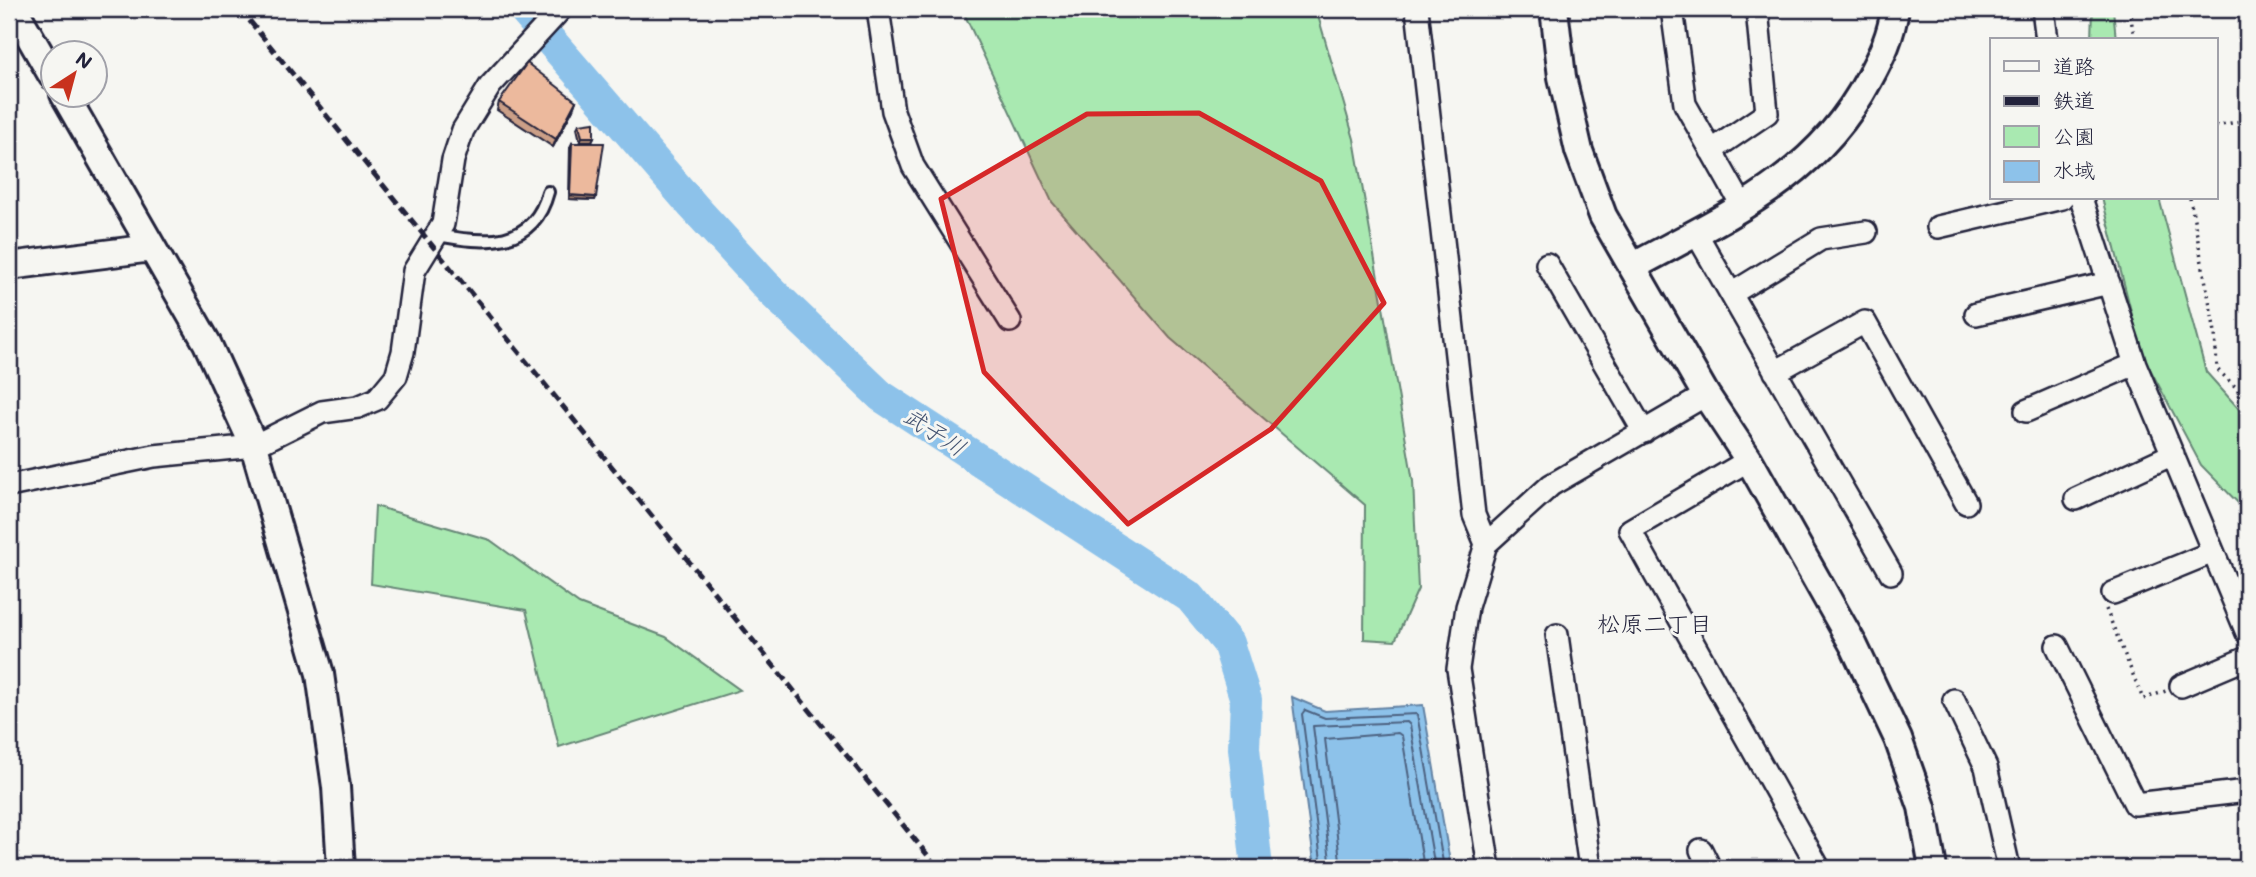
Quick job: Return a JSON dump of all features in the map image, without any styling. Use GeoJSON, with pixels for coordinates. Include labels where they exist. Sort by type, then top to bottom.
{"type":"FeatureCollection","features":[{"type":"Feature","properties":{"kind":"street"},"geometry":{"type":"LineString","coordinates":[[14,9],[38,51]]}},
{"type":"Feature","properties":{"kind":"street"},"geometry":{"type":"LineString","coordinates":[[9,486],[154,456],[254,446],[322,412],[358,407],[377,398],[396,376],[403,352],[414,271],[443,223],[453,160],[463,130],[475,105],[508,65],[561,9]]}},
{"type":"Feature","properties":{"kind":"street"},"geometry":{"type":"LineString","coordinates":[[878,9],[893,111],[913,166],[1010,321]]}},
{"type":"Feature","properties":{"kind":"street"},"geometry":{"type":"LineString","coordinates":[[1417,9],[1474,515],[1486,544]]}},
{"type":"Feature","properties":{"kind":"street"},"geometry":{"type":"LineString","coordinates":[[1554,9],[1562,77],[1579,151],[1603,216],[1706,395],[1749,460],[1854,646],[1898,739],[1922,807],[1933,868]]}},
{"type":"Feature","properties":{"kind":"street"},"geometry":{"type":"LineString","coordinates":[[1672,9],[1685,104],[1743,207]]}},
{"type":"Feature","properties":{"kind":"street"},"geometry":{"type":"LineString","coordinates":[[1711,151],[1767,113],[1757,9]]}},
{"type":"Feature","properties":{"kind":"street"},"geometry":{"type":"LineString","coordinates":[[1634,266],[1743,207],[1797,171],[1851,113],[1891,38],[1895,9]]}},
{"type":"Feature","properties":{"kind":"street"},"geometry":{"type":"LineString","coordinates":[[2043,9],[2047,38]]}},
{"type":"Feature","properties":{"kind":"street"},"geometry":{"type":"LineString","coordinates":[[72,108],[207,343],[254,446],[320,674],[336,787],[341,868]]}},
{"type":"Feature","properties":{"kind":"street"},"geometry":{"type":"LineString","coordinates":[[1938,227],[2053,200]]}},
{"type":"Feature","properties":{"kind":"street"},"geometry":{"type":"LineString","coordinates":[[2082,200],[2136,364],[2247,633]]}},
{"type":"Feature","properties":{"kind":"street"},"geometry":{"type":"LineString","coordinates":[[1731,293],[1821,239],[1866,232]]}},
{"type":"Feature","properties":{"kind":"street"},"geometry":{"type":"LineString","coordinates":[[1696,233],[1891,573]]}},
{"type":"Feature","properties":{"kind":"street"},"geometry":{"type":"LineString","coordinates":[[9,266],[152,248]]}},
{"type":"Feature","properties":{"kind":"street"},"geometry":{"type":"LineString","coordinates":[[1547,264],[1644,432]]}},
{"type":"Feature","properties":{"kind":"street"},"geometry":{"type":"LineString","coordinates":[[1976,314],[2109,284]]}},
{"type":"Feature","properties":{"kind":"street"},"geometry":{"type":"LineString","coordinates":[[1776,372],[1865,322],[1966,503]]}},
{"type":"Feature","properties":{"kind":"street"},"geometry":{"type":"LineString","coordinates":[[2026,411],[2136,364]]}},
{"type":"Feature","properties":{"kind":"street"},"geometry":{"type":"LineString","coordinates":[[1489,868],[1458,669],[1468,607],[1486,544],[1550,485],[1706,395]]}},
{"type":"Feature","properties":{"kind":"street"},"geometry":{"type":"LineString","coordinates":[[2076,499],[2173,454]]}},
{"type":"Feature","properties":{"kind":"street"},"geometry":{"type":"LineString","coordinates":[[1749,460],[1630,530],[1819,868]]}},
{"type":"Feature","properties":{"kind":"street"},"geometry":{"type":"LineString","coordinates":[[2113,593],[2213,552]]}},
{"type":"Feature","properties":{"kind":"street"},"geometry":{"type":"LineString","coordinates":[[1557,635],[1590,868]]}},
{"type":"Feature","properties":{"kind":"street"},"geometry":{"type":"LineString","coordinates":[[2057,646],[2135,804],[2247,791]]}},
{"type":"Feature","properties":{"kind":"street"},"geometry":{"type":"LineString","coordinates":[[2181,686],[2247,658]]}},
{"type":"Feature","properties":{"kind":"street"},"geometry":{"type":"LineString","coordinates":[[1954,700],[1986,766],[2009,868]]}},
{"type":"Feature","properties":{"kind":"lane"},"geometry":{"type":"LineString","coordinates":[[438,235],[477,242],[508,237],[536,219],[548,192]]}},
{"type":"Feature","properties":{"kind":"path"},"geometry":{"type":"LineString","coordinates":[[2129,9],[2135,38]]}},
{"type":"Feature","properties":{"kind":"path"},"geometry":{"type":"LineString","coordinates":[[2218,126],[2247,120]]}},
{"type":"Feature","properties":{"kind":"path"},"geometry":{"type":"LineString","coordinates":[[2190,200],[2215,332],[2217,369],[2247,398]]}},
{"type":"Feature","properties":{"kind":"path"},"geometry":{"type":"LineString","coordinates":[[2113,593],[2101,596],[2143,699],[2181,686]]}},
{"type":"Feature","properties":{"kind":"highlighted area"},"geometry":{"type":"Polygon","coordinates":[[[1199,113],[1321,181],[1384,303],[1271,429],[1128,524],[984,372],[941,199],[1087,114],[1199,113]]]}},
{"type":"Feature","properties":{"kind":"green space"},"geometry":{"type":"Polygon","coordinates":[[[962,9],[1316,9],[1354,139],[1413,481],[1418,589],[1395,641],[1364,639],[1365,505],[1170,338],[1052,202],[962,9]]]}},
{"type":"Feature","properties":{"kind":"green space"},"geometry":{"type":"Polygon","coordinates":[[[2093,9],[2113,9],[2116,38],[2092,38],[2093,9]]]}},
{"type":"Feature","properties":{"kind":"green space"},"geometry":{"type":"Polygon","coordinates":[[[2103,200],[2160,200],[2206,372],[2247,418],[2247,512],[2201,465],[2142,354],[2103,200]]]}},
{"type":"Feature","properties":{"kind":"green space"},"geometry":{"type":"Polygon","coordinates":[[[375,506],[490,540],[579,604],[666,637],[740,690],[559,747],[526,610],[371,584],[375,506]]]}},
{"type":"Feature","properties":{"kind":"water"},"geometry":{"type":"Polygon","coordinates":[[[1292,697],[1325,711],[1423,705],[1451,868],[1315,868],[1292,697]]]}},
{"type":"Feature","properties":{"kind":"building"},"geometry":{"type":"Polygon","coordinates":[[[527,63],[576,101],[556,139],[499,102],[527,63]]]}},
{"type":"Feature","properties":{"kind":"building"},"geometry":{"type":"Polygon","coordinates":[[[594,122],[594,137],[582,137],[579,124],[594,122]]]}},
{"type":"Feature","properties":{"kind":"building"},"geometry":{"type":"Polygon","coordinates":[[[572,143],[604,143],[596,197],[570,195],[572,143]]]}},
{"type":"Feature","properties":{"kind":"waterway","name":"武子川"},"geometry":{"type":"LineString","coordinates":[[523,9],[693,206],[772,292],[881,396],[1190,597],[1228,643],[1246,700],[1244,748],[1257,868]]}},
{"type":"Feature","properties":{"kind":"railway"},"geometry":{"type":"LineString","coordinates":[[240,9],[938,868]]}},
{"type":"Feature","properties":{"kind":"district","name":"松原二丁目"},"geometry":{"type":"Point","coordinates":[1655,623]}}]}
